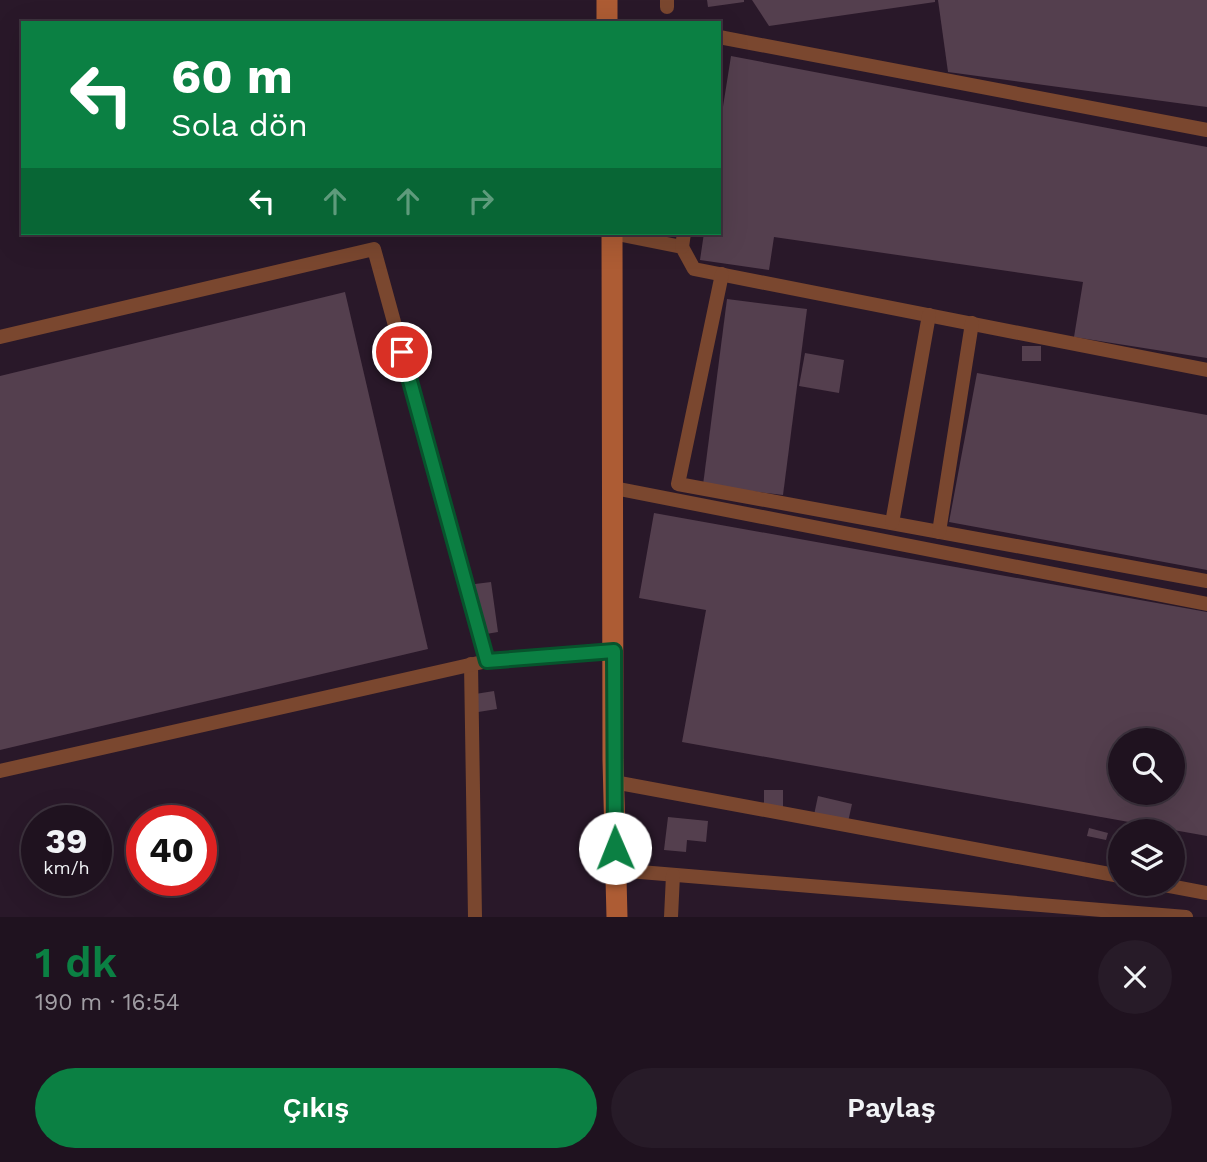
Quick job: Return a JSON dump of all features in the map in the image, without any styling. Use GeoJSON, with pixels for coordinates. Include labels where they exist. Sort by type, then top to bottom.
{"type":"FeatureCollection","features":[{"type":"Feature","properties":{"kind":"street"},"geometry":{"type":"LineString","coordinates":[[607,0],[607,21]]}},
{"type":"Feature","properties":{"kind":"street"},"geometry":{"type":"LineString","coordinates":[[612,235],[617,917]]}},
{"type":"Feature","properties":{"kind":"lane"},"geometry":{"type":"LineString","coordinates":[[721,37],[1207,130]]}},
{"type":"Feature","properties":{"kind":"lane"},"geometry":{"type":"LineString","coordinates":[[632,235],[683,240],[694,269],[1207,370]]}},
{"type":"Feature","properties":{"kind":"lane"},"geometry":{"type":"LineString","coordinates":[[0,338],[374,249],[487,661]]}},
{"type":"Feature","properties":{"kind":"lane"},"geometry":{"type":"LineString","coordinates":[[722,274],[678,484],[1207,581]]}},
{"type":"Feature","properties":{"kind":"lane"},"geometry":{"type":"LineString","coordinates":[[892,523],[929,315]]}},
{"type":"Feature","properties":{"kind":"lane"},"geometry":{"type":"LineString","coordinates":[[939,532],[972,323]]}},
{"type":"Feature","properties":{"kind":"lane"},"geometry":{"type":"LineString","coordinates":[[614,488],[1207,604]]}},
{"type":"Feature","properties":{"kind":"lane"},"geometry":{"type":"LineString","coordinates":[[0,771],[471,664],[614,651]]}},
{"type":"Feature","properties":{"kind":"lane"},"geometry":{"type":"LineString","coordinates":[[471,664],[475,917]]}},
{"type":"Feature","properties":{"kind":"lane"},"geometry":{"type":"LineString","coordinates":[[614,782],[1108,874]]}},
{"type":"Feature","properties":{"kind":"lane"},"geometry":{"type":"LineString","coordinates":[[616,870],[1186,917]]}},
{"type":"Feature","properties":{"kind":"lane"},"geometry":{"type":"LineString","coordinates":[[671,917],[673,875]]}},
{"type":"Feature","properties":{"kind":"lane"},"geometry":{"type":"LineString","coordinates":[[1185,889],[1207,893]]}},
{"type":"Feature","properties":{"kind":"building"},"geometry":{"type":"Polygon","coordinates":[[[707,0],[744,0],[744,2],[708,7],[707,0]]]}},
{"type":"Feature","properties":{"kind":"building"},"geometry":{"type":"Polygon","coordinates":[[[752,0],[935,0],[935,2],[769,26],[752,0]]]}},
{"type":"Feature","properties":{"kind":"building"},"geometry":{"type":"Polygon","coordinates":[[[938,0],[1207,0],[1207,107],[948,72],[938,0]]]}},
{"type":"Feature","properties":{"kind":"building"},"geometry":{"type":"Polygon","coordinates":[[[731,56],[1207,147],[1207,358],[1074,337],[1083,282],[774,237],[769,270],[700,260],[704,235],[721,235],[721,119],[731,56]]]}},
{"type":"Feature","properties":{"kind":"building"},"geometry":{"type":"Polygon","coordinates":[[[345,292],[428,649],[0,750],[0,376],[345,292]]]}},
{"type":"Feature","properties":{"kind":"building"},"geometry":{"type":"Polygon","coordinates":[[[727,299],[807,309],[783,495],[703,485],[727,299]]]}},
{"type":"Feature","properties":{"kind":"building"},"geometry":{"type":"Polygon","coordinates":[[[1022,346],[1041,346],[1041,361],[1022,361],[1022,346]]]}},
{"type":"Feature","properties":{"kind":"building"},"geometry":{"type":"Polygon","coordinates":[[[805,353],[844,360],[839,393],[799,386],[805,353]]]}},
{"type":"Feature","properties":{"kind":"building"},"geometry":{"type":"Polygon","coordinates":[[[977,373],[1207,415],[1207,570],[949,522],[977,373]]]}},
{"type":"Feature","properties":{"kind":"building"},"geometry":{"type":"Polygon","coordinates":[[[654,513],[1207,612],[1207,836],[1185,832],[1185,819],[1112,819],[682,742],[706,610],[639,598],[654,513]]]}},
{"type":"Feature","properties":{"kind":"building"},"geometry":{"type":"Polygon","coordinates":[[[491,582],[498,632],[486,634],[485,621],[473,622],[467,585],[491,582]]]}},
{"type":"Feature","properties":{"kind":"building"},"geometry":{"type":"Polygon","coordinates":[[[494,691],[497,709],[472,713],[469,695],[494,691]]]}},
{"type":"Feature","properties":{"kind":"building"},"geometry":{"type":"Polygon","coordinates":[[[764,790],[783,790],[783,810],[764,811],[764,790]]]}},
{"type":"Feature","properties":{"kind":"building"},"geometry":{"type":"Polygon","coordinates":[[[818,796],[852,804],[848,822],[814,815],[818,796]]]}},
{"type":"Feature","properties":{"kind":"building"},"geometry":{"type":"Polygon","coordinates":[[[668,817],[708,821],[706,842],[687,840],[686,852],[664,850],[668,817]]]}},
{"type":"Feature","properties":{"kind":"building"},"geometry":{"type":"Polygon","coordinates":[[[1089,828],[1108,833],[1106,840],[1087,836],[1089,828]]]}},
{"type":"Feature","properties":{"kind":"route"},"geometry":{"type":"LineString","coordinates":[[402,352],[487,661],[614,651],[615,848]]}}]}
